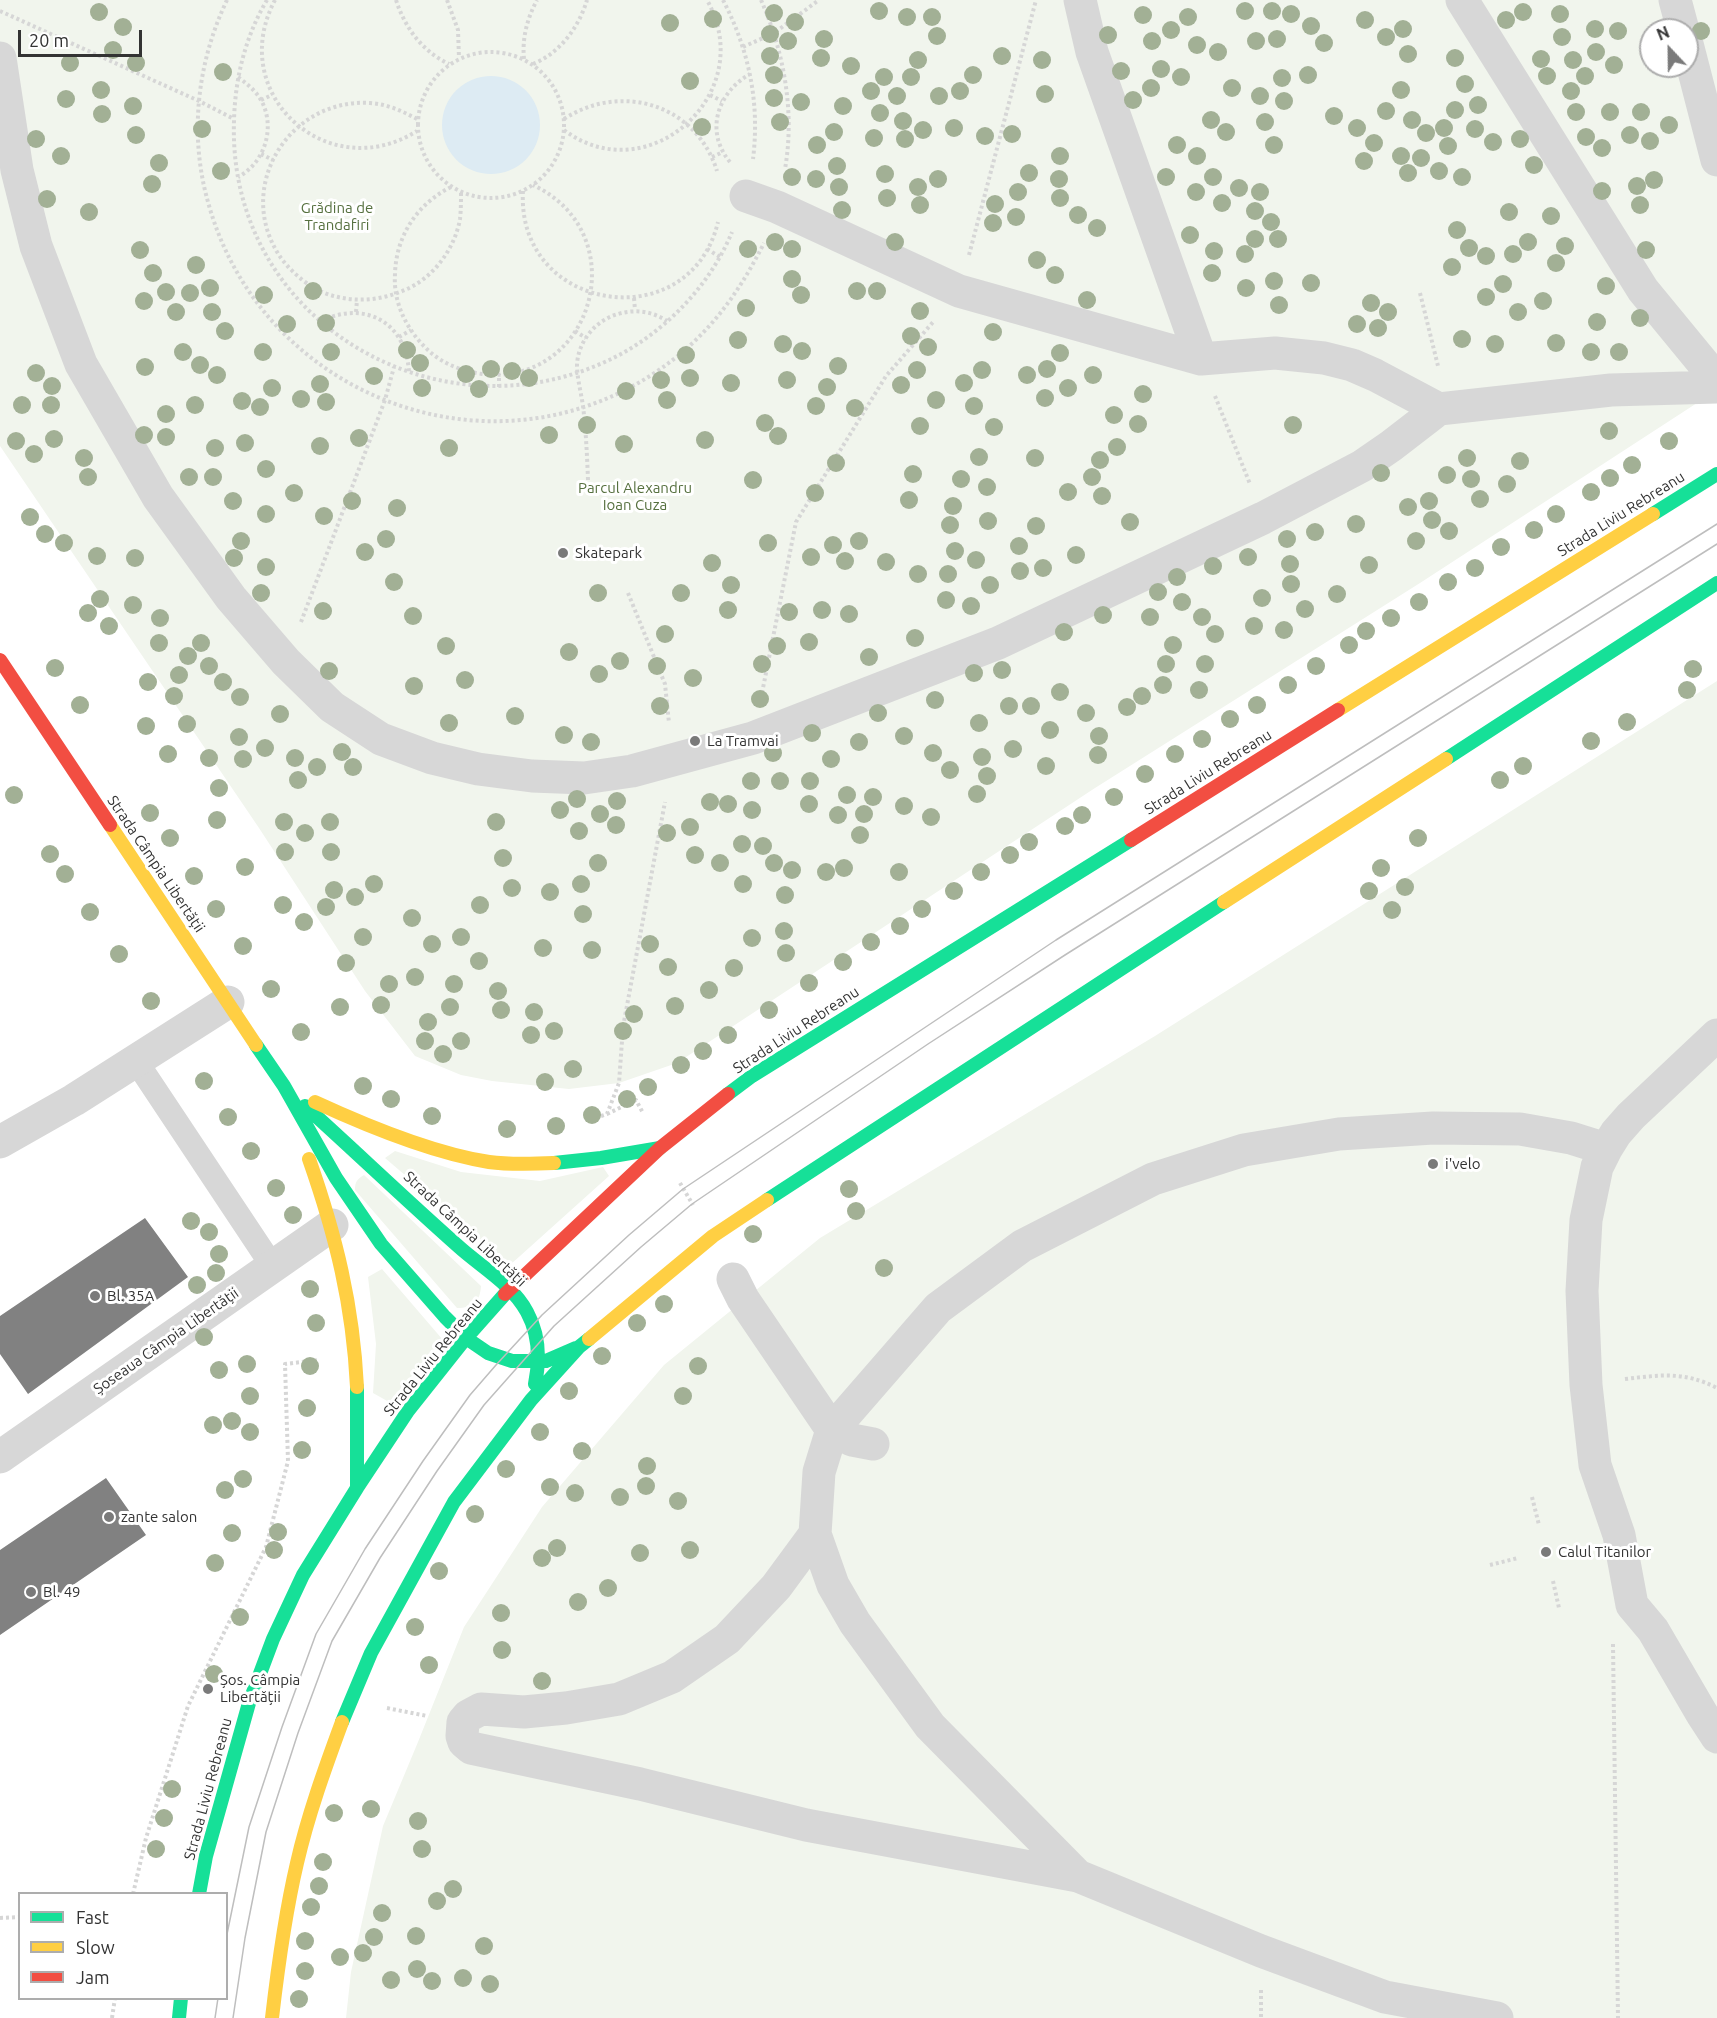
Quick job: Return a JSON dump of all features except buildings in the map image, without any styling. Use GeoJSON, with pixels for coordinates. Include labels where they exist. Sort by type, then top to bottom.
{"type":"FeatureCollection","features":[{"type":"Feature","properties":{"kind":"main road","name":"Strada Liviu Rebreanu"},"geometry":{"type":"LineString","coordinates":[[199,1892],[206,1856],[249,1703],[273,1639],[303,1575],[408,1411],[466,1338],[509,1289],[660,1148],[752,1076],[1717,474]]}},
{"type":"Feature","properties":{"kind":"main road"},"geometry":{"type":"LineString","coordinates":[[272,2018],[281,1940],[297,1861],[318,1788],[350,1700],[377,1642],[454,1502],[531,1400],[579,1347],[713,1236],[812,1169],[1717,583]]}},
{"type":"Feature","properties":{"kind":"main road","name":"Strada Câmpia Libertății"},"geometry":{"type":"LineString","coordinates":[[0,660],[284,1086],[336,1179],[381,1244],[466,1338]]}},
{"type":"Feature","properties":{"kind":"main road"},"geometry":{"type":"LineString","coordinates":[[284,1086],[349,1118],[400,1137],[453,1154],[500,1163],[554,1162],[607,1157],[660,1148]]}},
{"type":"Feature","properties":{"kind":"main road"},"geometry":{"type":"LineString","coordinates":[[284,1086],[332,1225],[346,1283],[355,1355],[359,1415],[357,1488]]}},
{"type":"Feature","properties":{"kind":"main road","name":"Strada Câmpia Libertății"},"geometry":{"type":"LineString","coordinates":[[284,1086],[463,1252],[509,1289],[527,1311],[536,1335],[538,1373],[531,1400]]}},
{"type":"Feature","properties":{"kind":"main road"},"geometry":{"type":"LineString","coordinates":[[466,1338],[488,1353],[512,1361],[546,1361],[579,1347]]}},
{"type":"Feature","properties":{"kind":"main road"},"geometry":{"type":"LineString","coordinates":[[179,2018],[182,2000]]}},
{"type":"Feature","properties":{"kind":"street"},"geometry":{"type":"LineString","coordinates":[[1080,0],[1092,52],[1201,359]]}},
{"type":"Feature","properties":{"kind":"street"},"geometry":{"type":"LineString","coordinates":[[1462,0],[1643,290],[1717,380]]}},
{"type":"Feature","properties":{"kind":"street"},"geometry":{"type":"LineString","coordinates":[[1675,0],[1680,18]]}},
{"type":"Feature","properties":{"kind":"street"},"geometry":{"type":"LineString","coordinates":[[0,57],[16,170],[36,246],[81,364],[158,496],[231,597],[286,662],[332,707],[381,739],[432,758],[478,769],[532,776],[584,778],[632,771],[753,738],[998,643],[1263,518],[1362,466],[1444,408],[1611,390],[1717,387]]}},
{"type":"Feature","properties":{"kind":"street"},"geometry":{"type":"LineString","coordinates":[[1696,78],[1717,160]]}},
{"type":"Feature","properties":{"kind":"street"},"geometry":{"type":"LineString","coordinates":[[738,184],[777,207],[959,291],[1201,359],[1275,353],[1324,358],[1352,365],[1444,408]]}},
{"type":"Feature","properties":{"kind":"street"},"geometry":{"type":"LineString","coordinates":[[0,1142],[136,1061],[228,1002]]}},
{"type":"Feature","properties":{"kind":"street"},"geometry":{"type":"LineString","coordinates":[[1717,1035],[1631,1116],[1606,1149],[1597,1167],[1586,1220],[1582,1291],[1586,1385],[1595,1465],[1619,1535],[1632,1605],[1653,1630],[1701,1714],[1717,1737]]}},
{"type":"Feature","properties":{"kind":"street"},"geometry":{"type":"LineString","coordinates":[[1078,1876],[930,1726],[855,1623],[833,1585],[815,1534],[819,1472],[832,1430],[938,1308],[1022,1246],[1153,1179],[1244,1150],[1350,1133],[1433,1128],[1520,1129],[1571,1138],[1606,1149]]}},
{"type":"Feature","properties":{"kind":"street","name":"Șoseaua Câmpia Libertății"},"geometry":{"type":"LineString","coordinates":[[0,1457],[332,1225]]}},
{"type":"Feature","properties":{"kind":"street"},"geometry":{"type":"LineString","coordinates":[[733,1279],[750,1309],[832,1430],[852,1440],[873,1444]]}},
{"type":"Feature","properties":{"kind":"street"},"geometry":{"type":"LineString","coordinates":[[815,1534],[776,1587],[727,1639],[672,1677],[619,1699],[566,1708],[524,1712],[481,1709],[468,1716],[463,1722],[464,1742],[471,1748],[640,1784],[806,1824],[1078,1876],[1261,1951],[1385,1997],[1497,2018]]}},
{"type":"Feature","properties":{"kind":"lane"},"geometry":{"type":"LineString","coordinates":[[136,1061],[273,1267]]}},
{"type":"Feature","properties":{"kind":"path"},"geometry":{"type":"LineString","coordinates":[[227,0],[207,52],[199,101],[198,145],[204,189],[214,225],[242,282],[272,322],[309,357],[351,385],[385,400],[433,415],[471,420],[509,421],[583,407],[618,393],[651,375],[701,336],[726,308],[748,276],[770,231],[787,158],[788,113],[783,70],[774,33],[761,0]]}},
{"type":"Feature","properties":{"kind":"path"},"geometry":{"type":"LineString","coordinates":[[267,0],[251,33],[238,77],[234,151],[238,177],[250,218],[269,259],[302,303],[321,321],[360,350],[394,367],[430,379],[455,384],[499,387],[543,382],[578,373],[625,351],[667,321],[693,295],[720,257],[728,243],[738,184],[755,147],[750,74],[743,47],[723,0]]}},
{"type":"Feature","properties":{"kind":"path"},"geometry":{"type":"LineString","coordinates":[[275,0],[265,26],[262,50],[265,76],[282,110],[298,126],[310,135],[333,145],[358,148],[371,148],[396,142],[417,131]]}},
{"type":"Feature","properties":{"kind":"path"},"geometry":{"type":"LineString","coordinates":[[396,0],[405,23],[413,34],[430,53],[449,64]]}},
{"type":"Feature","properties":{"kind":"path"},"geometry":{"type":"LineString","coordinates":[[447,0],[458,30],[459,58]]}},
{"type":"Feature","properties":{"kind":"path"},"geometry":{"type":"LineString","coordinates":[[524,59],[523,42],[526,26],[537,0]]}},
{"type":"Feature","properties":{"kind":"path"},"geometry":{"type":"LineString","coordinates":[[533,64],[547,56],[568,38],[582,17],[587,0]]}},
{"type":"Feature","properties":{"kind":"path"},"geometry":{"type":"LineString","coordinates":[[564,130],[595,145],[633,149],[657,143],[687,124],[706,104],[720,69],[721,43],[716,18],[707,0]]}},
{"type":"Feature","properties":{"kind":"path"},"geometry":{"type":"LineString","coordinates":[[743,47],[774,33],[819,0]]}},
{"type":"Feature","properties":{"kind":"path"},"geometry":{"type":"LineString","coordinates":[[753,738],[796,522],[886,376],[959,291],[1036,0]]}},
{"type":"Feature","properties":{"kind":"path"},"geometry":{"type":"LineString","coordinates":[[0,11],[234,119]]}},
{"type":"Feature","properties":{"kind":"path"},"geometry":{"type":"LineString","coordinates":[[495,51],[524,59],[542,71],[554,86],[562,105],[564,119],[564,130],[558,154],[544,176],[523,191],[512,195],[486,198],[461,192],[440,178],[424,158],[417,131],[417,119],[423,95],[437,74],[459,58],[470,54],[495,51]]}},
{"type":"Feature","properties":{"kind":"path"},"geometry":{"type":"LineString","coordinates":[[738,184],[735,167],[723,152],[717,134],[717,122],[722,101],[731,87],[750,74]]}},
{"type":"Feature","properties":{"kind":"path"},"geometry":{"type":"LineString","coordinates":[[238,77],[250,86],[261,100],[267,118],[268,131],[261,154],[254,166],[238,177]]}},
{"type":"Feature","properties":{"kind":"path"},"geometry":{"type":"LineString","coordinates":[[261,100],[273,95]]}},
{"type":"Feature","properties":{"kind":"path"},"geometry":{"type":"LineString","coordinates":[[710,95],[722,101]]}},
{"type":"Feature","properties":{"kind":"path"},"geometry":{"type":"LineString","coordinates":[[564,119],[593,105],[606,102],[643,102],[668,111],[687,124],[712,157],[738,184]]}},
{"type":"Feature","properties":{"kind":"path"},"geometry":{"type":"LineString","coordinates":[[417,119],[403,111],[384,105],[360,103],[334,107],[310,117],[298,126],[282,143],[266,177],[263,202],[267,228],[278,254],[291,271],[311,287],[334,296],[357,300],[396,294],[420,282],[446,255],[460,219],[461,192]]}},
{"type":"Feature","properties":{"kind":"path"},"geometry":{"type":"LineString","coordinates":[[712,157],[723,152]]}},
{"type":"Feature","properties":{"kind":"path"},"geometry":{"type":"LineString","coordinates":[[261,154],[273,160]]}},
{"type":"Feature","properties":{"kind":"path"},"geometry":{"type":"LineString","coordinates":[[451,187],[431,199],[413,217],[401,239],[395,264],[396,294],[402,314],[423,345],[448,364],[478,373],[499,374],[516,372],[540,363],[560,348],[583,318],[591,293],[591,256],[576,221],[560,202],[532,185]]}},
{"type":"Feature","properties":{"kind":"path"},"geometry":{"type":"LineString","coordinates":[[523,191],[526,225],[539,254],[551,269],[571,285],[607,297],[634,298],[657,292],[679,280],[698,263],[707,249],[719,217]]}},
{"type":"Feature","properties":{"kind":"path"},"geometry":{"type":"LineString","coordinates":[[707,249],[720,257]]}},
{"type":"Feature","properties":{"kind":"path"},"geometry":{"type":"LineString","coordinates":[[269,259],[278,254]]}},
{"type":"Feature","properties":{"kind":"path"},"geometry":{"type":"LineString","coordinates":[[1420,293],[1444,408]]}},
{"type":"Feature","properties":{"kind":"path"},"geometry":{"type":"LineString","coordinates":[[634,298],[635,310]]}},
{"type":"Feature","properties":{"kind":"path"},"geometry":{"type":"LineString","coordinates":[[356,312],[357,300]]}},
{"type":"Feature","properties":{"kind":"path"},"geometry":{"type":"LineString","coordinates":[[588,480],[583,407],[577,364],[580,350],[586,338],[602,321],[613,315],[635,310],[667,321]]}},
{"type":"Feature","properties":{"kind":"path"},"geometry":{"type":"LineString","coordinates":[[321,321],[344,313],[356,312],[381,320],[399,337],[405,348],[410,372]]}},
{"type":"Feature","properties":{"kind":"path"},"geometry":{"type":"LineString","coordinates":[[399,337],[411,330]]}},
{"type":"Feature","properties":{"kind":"path"},"geometry":{"type":"LineString","coordinates":[[575,331],[586,338]]}},
{"type":"Feature","properties":{"kind":"path"},"geometry":{"type":"LineString","coordinates":[[1201,359],[1263,518]]}},
{"type":"Feature","properties":{"kind":"path"},"geometry":{"type":"LineString","coordinates":[[286,662],[385,400],[394,367]]}},
{"type":"Feature","properties":{"kind":"path"},"geometry":{"type":"LineString","coordinates":[[499,374],[499,387]]}},
{"type":"Feature","properties":{"kind":"path"},"geometry":{"type":"LineString","coordinates":[[607,1114],[619,1083],[623,1026],[673,760],[665,684],[628,593]]}},
{"type":"Feature","properties":{"kind":"path"},"geometry":{"type":"LineString","coordinates":[[597,1118],[636,1100],[683,1189],[713,1236]]}},
{"type":"Feature","properties":{"kind":"path"},"geometry":{"type":"LineString","coordinates":[[133,1892],[146,1838],[188,1706],[266,1547],[288,1461],[285,1364],[355,1355]]}},
{"type":"Feature","properties":{"kind":"path"},"geometry":{"type":"LineString","coordinates":[[1586,1385],[1666,1374],[1704,1382],[1717,1388]]}},
{"type":"Feature","properties":{"kind":"path"},"geometry":{"type":"LineString","coordinates":[[1532,1497],[1539,1525]]}},
{"type":"Feature","properties":{"kind":"path"},"geometry":{"type":"LineString","coordinates":[[1490,1565],[1518,1558]]}},
{"type":"Feature","properties":{"kind":"path"},"geometry":{"type":"LineString","coordinates":[[1553,1581],[1559,1608]]}},
{"type":"Feature","properties":{"kind":"path"},"geometry":{"type":"LineString","coordinates":[[1613,1641],[1618,2018]]}},
{"type":"Feature","properties":{"kind":"path"},"geometry":{"type":"LineString","coordinates":[[350,1700],[463,1722]]}},
{"type":"Feature","properties":{"kind":"path"},"geometry":{"type":"LineString","coordinates":[[0,1918],[18,1917]]}},
{"type":"Feature","properties":{"kind":"path"},"geometry":{"type":"LineString","coordinates":[[112,2018],[115,2000]]}},
{"type":"Feature","properties":{"kind":"green space","name":"Parcul Alexandru Ioan Cuza"},"geometry":{"type":"Polygon","coordinates":[[[0,0],[1717,0],[1717,390],[1420,583],[1095,788],[677,1063],[619,1083],[569,1089],[492,1081],[461,1075],[415,1056],[365,991],[259,828],[0,446],[0,0]]]}},
{"type":"Feature","properties":{"kind":"green space"},"geometry":{"type":"Polygon","coordinates":[[[1717,681],[1717,2018],[346,2018],[351,1972],[383,1826],[464,1627],[542,1507],[664,1365],[820,1238],[1155,1036],[1717,681]]]}},
{"type":"Feature","properties":{"kind":"green space"},"geometry":{"type":"Polygon","coordinates":[[[395,1151],[461,1172],[540,1181],[603,1167],[609,1176],[510,1265],[385,1158],[395,1151]]]}},
{"type":"Feature","properties":{"kind":"green space"},"geometry":{"type":"Polygon","coordinates":[[[364,1175],[481,1286],[475,1303],[457,1308],[355,1190],[357,1181],[364,1175]]]}},
{"type":"Feature","properties":{"kind":"green space"},"geometry":{"type":"Polygon","coordinates":[[[382,1269],[443,1340],[389,1402],[373,1393],[376,1344],[368,1277],[382,1269]]]}},
{"type":"Feature","properties":{"kind":"shaded area"},"geometry":{"type":"Polygon","coordinates":[[[491,76],[510,80],[526,90],[536,106],[540,125],[536,144],[526,160],[510,170],[491,174],[472,170],[456,160],[446,144],[442,125],[446,106],[456,90],[472,80],[491,76]]]}},
{"type":"Feature","properties":{"kind":"tram line"},"geometry":{"type":"LineString","coordinates":[[228,1929],[249,1827],[316,1634],[365,1549],[423,1461],[470,1395],[542,1315],[683,1189],[1056,940],[1717,524]]}},
{"type":"Feature","properties":{"kind":"tram line"},"geometry":{"type":"LineString","coordinates":[[233,2018],[245,1938],[266,1832],[298,1733],[332,1641],[380,1558],[437,1471],[484,1405],[554,1326],[692,1204],[928,1044],[1065,955],[1717,544]]}},
{"type":"Feature","properties":{"kind":"tram line"},"geometry":{"type":"LineString","coordinates":[[215,2018],[218,2000]]}},
{"type":"Feature","properties":{"kind":"traffic: fast"},"geometry":{"type":"LineString","coordinates":[[1653,514],[1717,474]]}},
{"type":"Feature","properties":{"kind":"traffic: fast"},"geometry":{"type":"LineString","coordinates":[[1446,759],[1717,583]]}},
{"type":"Feature","properties":{"kind":"traffic: fast"},"geometry":{"type":"LineString","coordinates":[[728,1094],[752,1076],[1131,840]]}},
{"type":"Feature","properties":{"kind":"traffic: fast"},"geometry":{"type":"LineString","coordinates":[[767,1200],[1224,902]]}},
{"type":"Feature","properties":{"kind":"traffic: fast"},"geometry":{"type":"LineString","coordinates":[[256,1045],[284,1086],[336,1178],[381,1244],[466,1338],[488,1353],[512,1361],[546,1361],[576,1348]]}},
{"type":"Feature","properties":{"kind":"traffic: fast"},"geometry":{"type":"LineString","coordinates":[[305,1106],[467,1254],[496,1276],[521,1302],[531,1320],[536,1338],[538,1366],[535,1384]]}},
{"type":"Feature","properties":{"kind":"traffic: fast"},"geometry":{"type":"LineString","coordinates":[[554,1163],[660,1148]]}},
{"type":"Feature","properties":{"kind":"traffic: fast"},"geometry":{"type":"LineString","coordinates":[[199,1892],[206,1856],[249,1703],[273,1639],[303,1575],[408,1411],[466,1338],[505,1294]]}},
{"type":"Feature","properties":{"kind":"traffic: fast"},"geometry":{"type":"LineString","coordinates":[[342,1722],[371,1653],[454,1502],[531,1400],[589,1339]]}},
{"type":"Feature","properties":{"kind":"traffic: fast"},"geometry":{"type":"LineString","coordinates":[[357,1387],[357,1488]]}},
{"type":"Feature","properties":{"kind":"traffic: fast"},"geometry":{"type":"LineString","coordinates":[[179,2018],[181,2000]]}},
{"type":"Feature","properties":{"kind":"traffic: slow"},"geometry":{"type":"LineString","coordinates":[[1338,710],[1653,514]]}},
{"type":"Feature","properties":{"kind":"traffic: slow"},"geometry":{"type":"LineString","coordinates":[[1224,902],[1446,759]]}},
{"type":"Feature","properties":{"kind":"traffic: slow"},"geometry":{"type":"LineString","coordinates":[[110,825],[256,1045]]}},
{"type":"Feature","properties":{"kind":"traffic: slow"},"geometry":{"type":"LineString","coordinates":[[315,1102],[378,1129],[467,1158],[497,1163],[554,1163]]}},
{"type":"Feature","properties":{"kind":"traffic: slow"},"geometry":{"type":"LineString","coordinates":[[309,1159],[342,1271],[352,1328],[357,1387]]}},
{"type":"Feature","properties":{"kind":"traffic: slow"},"geometry":{"type":"LineString","coordinates":[[589,1339],[713,1236],[767,1200]]}},
{"type":"Feature","properties":{"kind":"traffic: slow"},"geometry":{"type":"LineString","coordinates":[[272,2018],[282,1940],[301,1845],[342,1722]]}},
{"type":"Feature","properties":{"kind":"traffic: jam"},"geometry":{"type":"LineString","coordinates":[[0,660],[110,825]]}},
{"type":"Feature","properties":{"kind":"traffic: jam"},"geometry":{"type":"LineString","coordinates":[[1131,840],[1338,710]]}},
{"type":"Feature","properties":{"kind":"traffic: jam"},"geometry":{"type":"LineString","coordinates":[[505,1294],[660,1148],[728,1094]]}},
{"type":"Feature","properties":{"kind":"place","name":"Skatepark"},"geometry":{"type":"Point","coordinates":[563,553]}},
{"type":"Feature","properties":{"kind":"place","name":"La Tramvai"},"geometry":{"type":"Point","coordinates":[695,741]}},
{"type":"Feature","properties":{"kind":"place","name":"i'velo"},"geometry":{"type":"Point","coordinates":[1433,1164]}},
{"type":"Feature","properties":{"kind":"place","name":"Bl. 35A"},"geometry":{"type":"Point","coordinates":[95,1296]}},
{"type":"Feature","properties":{"kind":"place","name":"zante salon"},"geometry":{"type":"Point","coordinates":[109,1517]}},
{"type":"Feature","properties":{"kind":"place","name":"Calul Titanilor"},"geometry":{"type":"Point","coordinates":[1546,1552]}},
{"type":"Feature","properties":{"kind":"place","name":"Bl. 49"},"geometry":{"type":"Point","coordinates":[31,1592]}},
{"type":"Feature","properties":{"kind":"place","name":"Șos. Câmpia Libertății"},"geometry":{"type":"Point","coordinates":[208,1689]}},
{"type":"Feature","properties":{"kind":"park label","name":"Grădina de Trandafiri"},"geometry":{"type":"Point","coordinates":[337,216]}}]}
